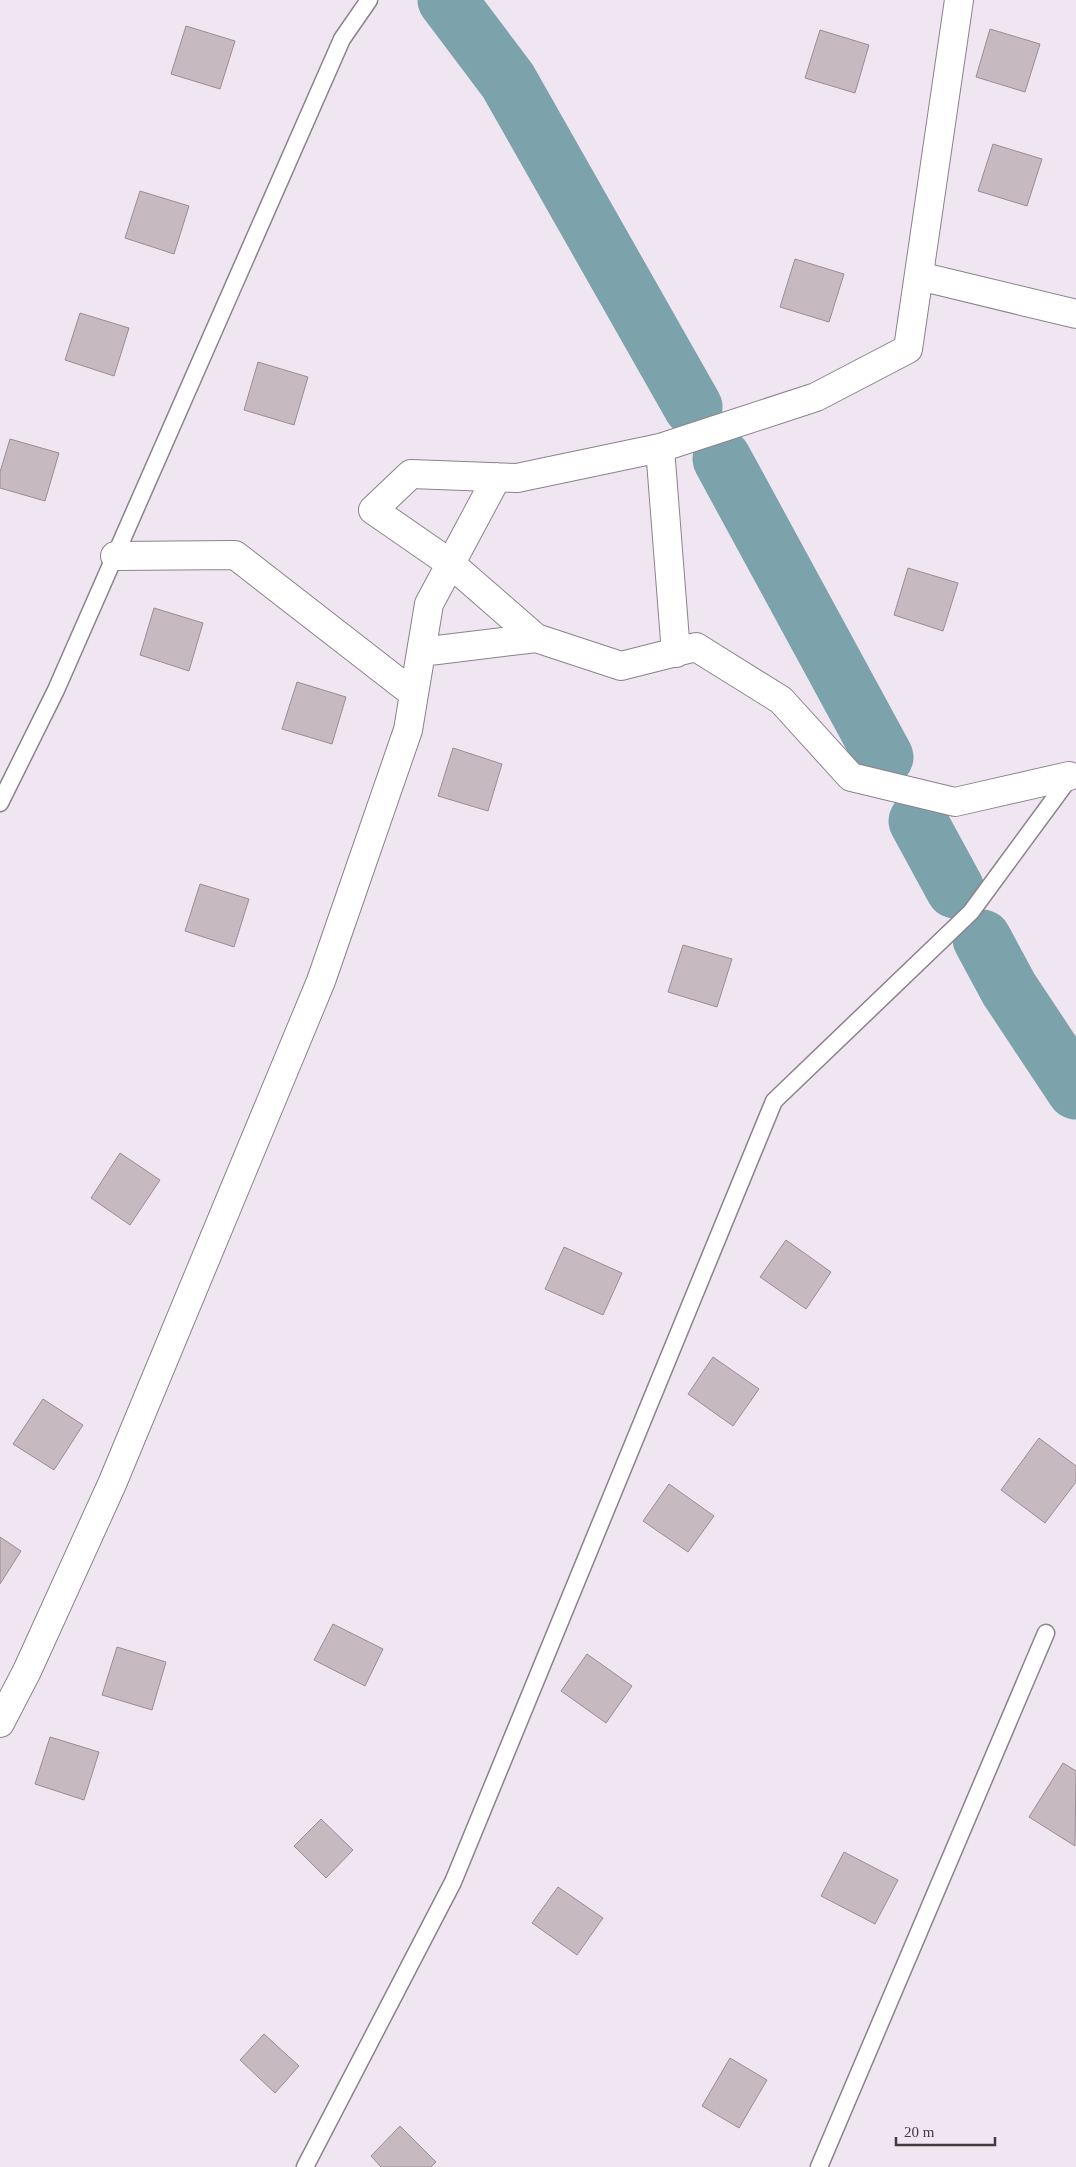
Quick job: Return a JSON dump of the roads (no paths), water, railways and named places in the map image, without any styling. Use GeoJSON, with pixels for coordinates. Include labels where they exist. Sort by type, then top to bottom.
{"type":"FeatureCollection","features":[{"type":"Feature","properties":{"kind":"street"},"geometry":{"type":"LineString","coordinates":[[959,0],[908,349],[816,396],[660,448],[517,478],[411,474],[373,510],[451,564],[536,638],[621,666],[696,647],[781,700],[851,777],[955,802],[1073,776]]}},
{"type":"Feature","properties":{"kind":"street"},"geometry":{"type":"LineString","coordinates":[[919,276],[1076,314]]}},
{"type":"Feature","properties":{"kind":"street"},"geometry":{"type":"LineString","coordinates":[[660,448],[676,653]]}},
{"type":"Feature","properties":{"kind":"street"},"geometry":{"type":"LineString","coordinates":[[0,1723],[27,1671],[112,1484],[321,981],[408,730],[429,604],[497,477]]}},
{"type":"Feature","properties":{"kind":"street"},"geometry":{"type":"LineString","coordinates":[[114,556],[235,555],[414,694]]}},
{"type":"Feature","properties":{"kind":"street"},"geometry":{"type":"LineString","coordinates":[[421,652],[536,638]]}},
{"type":"Feature","properties":{"kind":"lane"},"geometry":{"type":"LineString","coordinates":[[0,803],[56,690],[342,39],[369,0]]}},
{"type":"Feature","properties":{"kind":"lane"},"geometry":{"type":"LineString","coordinates":[[305,2167],[453,1882],[774,1101],[970,912],[1073,776]]}},
{"type":"Feature","properties":{"kind":"lane"},"geometry":{"type":"LineString","coordinates":[[818,2167],[1046,1633]]}},
{"type":"Feature","properties":{"kind":"waterway"},"geometry":{"type":"LineString","coordinates":[[447,0],[508,81],[693,407]]}},
{"type":"Feature","properties":{"kind":"waterway"},"geometry":{"type":"LineString","coordinates":[[722,459],[884,757]]}},
{"type":"Feature","properties":{"kind":"waterway"},"geometry":{"type":"LineString","coordinates":[[918,821],[955,889]]}},
{"type":"Feature","properties":{"kind":"waterway"},"geometry":{"type":"LineString","coordinates":[[982,939],[1009,989],[1076,1090]]}}]}
